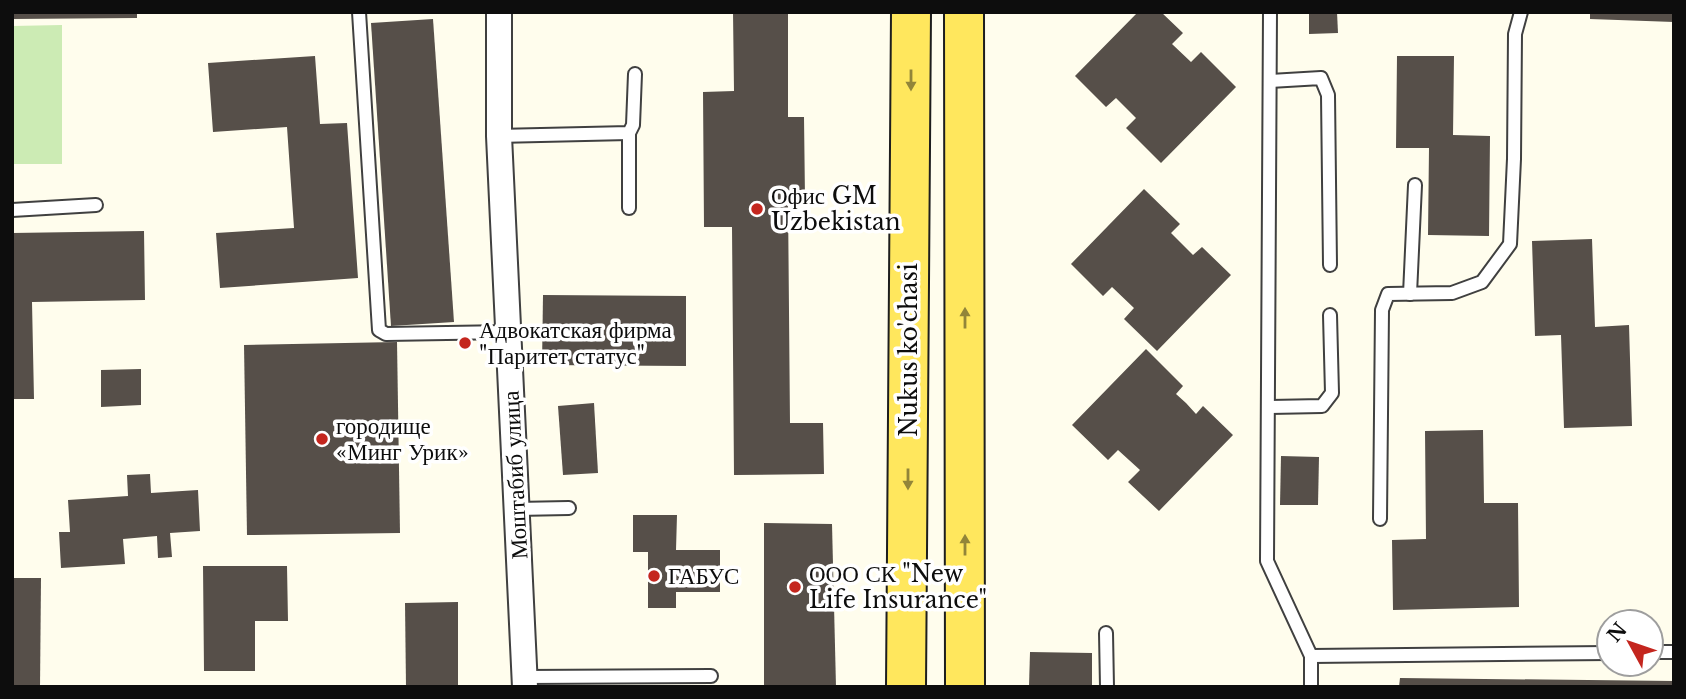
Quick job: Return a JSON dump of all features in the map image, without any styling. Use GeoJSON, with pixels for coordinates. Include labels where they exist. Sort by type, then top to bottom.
{"type":"FeatureCollection","features":[{"type":"Feature","properties":{"kind":"main road","name":"Nukus ko'chasi"},"geometry":{"type":"LineString","coordinates":[[906,687],[911,12]]}},
{"type":"Feature","properties":{"kind":"main road"},"geometry":{"type":"LineString","coordinates":[[964,12],[965,687]]}},
{"type":"Feature","properties":{"kind":"street","name":"Моштабиб улица"},"geometry":{"type":"LineString","coordinates":[[499,12],[499,136],[524,682]]}},
{"type":"Feature","properties":{"kind":"lane"},"geometry":{"type":"LineString","coordinates":[[359,12],[379,330],[386,334],[508,332]]}},
{"type":"Feature","properties":{"kind":"lane"},"geometry":{"type":"LineString","coordinates":[[1270,12],[1267,562],[1311,656],[1311,687]]}},
{"type":"Feature","properties":{"kind":"lane"},"geometry":{"type":"LineString","coordinates":[[1380,519],[1382,310],[1388,294],[1452,293],[1482,282],[1510,244],[1515,34],[1521,12]]}},
{"type":"Feature","properties":{"kind":"lane"},"geometry":{"type":"LineString","coordinates":[[629,208],[629,134],[633,125],[635,74]]}},
{"type":"Feature","properties":{"kind":"lane"},"geometry":{"type":"LineString","coordinates":[[1270,81],[1321,78],[1328,95],[1330,265]]}},
{"type":"Feature","properties":{"kind":"lane"},"geometry":{"type":"LineString","coordinates":[[499,136],[629,134]]}},
{"type":"Feature","properties":{"kind":"lane"},"geometry":{"type":"LineString","coordinates":[[1410,294],[1415,185]]}},
{"type":"Feature","properties":{"kind":"lane"},"geometry":{"type":"LineString","coordinates":[[12,210],[96,205]]}},
{"type":"Feature","properties":{"kind":"lane"},"geometry":{"type":"LineString","coordinates":[[1268,407],[1322,407],[1332,393],[1330,315]]}},
{"type":"Feature","properties":{"kind":"lane"},"geometry":{"type":"LineString","coordinates":[[516,509],[569,508]]}},
{"type":"Feature","properties":{"kind":"lane"},"geometry":{"type":"LineString","coordinates":[[1106,633],[1107,687]]}},
{"type":"Feature","properties":{"kind":"lane"},"geometry":{"type":"LineString","coordinates":[[1311,656],[1595,653]]}},
{"type":"Feature","properties":{"kind":"lane"},"geometry":{"type":"LineString","coordinates":[[524,682],[711,676]]}},
{"type":"Feature","properties":{"kind":"green space"},"geometry":{"type":"Polygon","coordinates":[[[62,25],[62,164],[12,164],[12,26],[62,25]]]}},
{"type":"Feature","properties":{"kind":"building"},"geometry":{"type":"Polygon","coordinates":[[[12,12],[137,12],[137,18],[12,19],[12,12]]]}},
{"type":"Feature","properties":{"kind":"building"},"geometry":{"type":"Polygon","coordinates":[[[733,12],[788,12],[788,117],[804,117],[805,199],[788,199],[790,423],[823,423],[824,474],[734,475],[732,227],[704,227],[703,92],[734,91],[733,12]]]}},
{"type":"Feature","properties":{"kind":"building"},"geometry":{"type":"Polygon","coordinates":[[[1138,12],[1161,12],[1183,33],[1172,44],[1191,62],[1201,52],[1236,87],[1161,163],[1126,128],[1136,118],[1116,98],[1106,107],[1075,76],[1138,12]]]}},
{"type":"Feature","properties":{"kind":"building"},"geometry":{"type":"Polygon","coordinates":[[[1309,12],[1337,12],[1338,33],[1309,34],[1309,12]]]}},
{"type":"Feature","properties":{"kind":"building"},"geometry":{"type":"Polygon","coordinates":[[[1590,12],[1674,12],[1674,22],[1590,19],[1590,12]]]}},
{"type":"Feature","properties":{"kind":"building"},"geometry":{"type":"Polygon","coordinates":[[[433,19],[454,322],[391,326],[371,23],[433,19]]]}},
{"type":"Feature","properties":{"kind":"building"},"geometry":{"type":"Polygon","coordinates":[[[315,56],[320,124],[347,123],[358,278],[220,288],[216,233],[294,228],[287,127],[213,132],[208,63],[315,56]]]}},
{"type":"Feature","properties":{"kind":"building"},"geometry":{"type":"Polygon","coordinates":[[[1397,56],[1454,56],[1453,135],[1490,136],[1489,236],[1428,235],[1429,148],[1396,148],[1397,56]]]}},
{"type":"Feature","properties":{"kind":"building"},"geometry":{"type":"Polygon","coordinates":[[[1144,189],[1180,224],[1171,233],[1193,255],[1202,247],[1231,275],[1157,351],[1124,319],[1134,308],[1112,287],[1103,296],[1071,264],[1144,189]]]}},
{"type":"Feature","properties":{"kind":"building"},"geometry":{"type":"Polygon","coordinates":[[[144,231],[145,300],[32,302],[34,399],[12,399],[12,233],[144,231]]]}},
{"type":"Feature","properties":{"kind":"building"},"geometry":{"type":"Polygon","coordinates":[[[1592,239],[1595,327],[1629,325],[1632,426],[1564,428],[1561,335],[1535,336],[1532,241],[1592,239]]]}},
{"type":"Feature","properties":{"kind":"building"},"geometry":{"type":"Polygon","coordinates":[[[543,295],[686,296],[686,366],[542,365],[543,295]]]}},
{"type":"Feature","properties":{"kind":"building","name":"городище «Минг Урик»"},"geometry":{"type":"Polygon","coordinates":[[[397,342],[400,533],[247,535],[244,345],[397,342]]]}},
{"type":"Feature","properties":{"kind":"building"},"geometry":{"type":"Polygon","coordinates":[[[1146,349],[1183,386],[1176,394],[1196,414],[1203,406],[1233,435],[1159,511],[1128,482],[1140,470],[1118,450],[1108,460],[1072,425],[1146,349]]]}},
{"type":"Feature","properties":{"kind":"building"},"geometry":{"type":"Polygon","coordinates":[[[141,369],[141,405],[101,407],[101,370],[141,369]]]}},
{"type":"Feature","properties":{"kind":"building"},"geometry":{"type":"Polygon","coordinates":[[[594,403],[598,473],[563,475],[558,406],[594,403]]]}},
{"type":"Feature","properties":{"kind":"building"},"geometry":{"type":"Polygon","coordinates":[[[1483,430],[1484,503],[1518,503],[1519,607],[1393,610],[1392,540],[1426,539],[1425,431],[1483,430]]]}},
{"type":"Feature","properties":{"kind":"building"},"geometry":{"type":"Polygon","coordinates":[[[1281,456],[1319,457],[1318,505],[1280,505],[1281,456]]]}},
{"type":"Feature","properties":{"kind":"building"},"geometry":{"type":"Polygon","coordinates":[[[150,474],[151,493],[198,490],[200,531],[170,533],[172,557],[158,558],[157,536],[123,539],[125,564],[61,568],[59,532],[70,532],[68,500],[128,496],[127,475],[150,474]]]}},
{"type":"Feature","properties":{"kind":"building"},"geometry":{"type":"Polygon","coordinates":[[[633,515],[677,515],[676,550],[720,550],[720,592],[676,592],[676,608],[648,608],[648,552],[633,552],[633,515]]]}},
{"type":"Feature","properties":{"kind":"building"},"geometry":{"type":"Polygon","coordinates":[[[764,523],[832,524],[836,687],[764,687],[764,523]]]}},
{"type":"Feature","properties":{"kind":"building"},"geometry":{"type":"Polygon","coordinates":[[[203,566],[287,566],[288,621],[255,621],[255,671],[204,671],[203,566]]]}},
{"type":"Feature","properties":{"kind":"building"},"geometry":{"type":"Polygon","coordinates":[[[12,578],[41,578],[40,687],[12,687],[12,578]]]}},
{"type":"Feature","properties":{"kind":"building"},"geometry":{"type":"Polygon","coordinates":[[[458,602],[458,687],[406,687],[405,603],[458,602]]]}},
{"type":"Feature","properties":{"kind":"building"},"geometry":{"type":"Polygon","coordinates":[[[1030,652],[1092,653],[1092,687],[1029,687],[1030,652]]]}},
{"type":"Feature","properties":{"kind":"building"},"geometry":{"type":"Polygon","coordinates":[[[1400,678],[1674,681],[1674,687],[1399,687],[1400,678]]]}},
{"type":"Feature","properties":{"kind":"place","name":"Офис GM Uzbekistan"},"geometry":{"type":"Point","coordinates":[757,209]}},
{"type":"Feature","properties":{"kind":"place","name":"Адвокатская фирма \"Паритет статус\""},"geometry":{"type":"Point","coordinates":[465,343]}},
{"type":"Feature","properties":{"kind":"place","name":"городище «Минг Урик»"},"geometry":{"type":"Point","coordinates":[322,439]}},
{"type":"Feature","properties":{"kind":"place","name":"ГАБУС"},"geometry":{"type":"Point","coordinates":[654,576]}},
{"type":"Feature","properties":{"kind":"place","name":"ООО СК \"New Life Insurance\""},"geometry":{"type":"Point","coordinates":[795,587]}}]}
